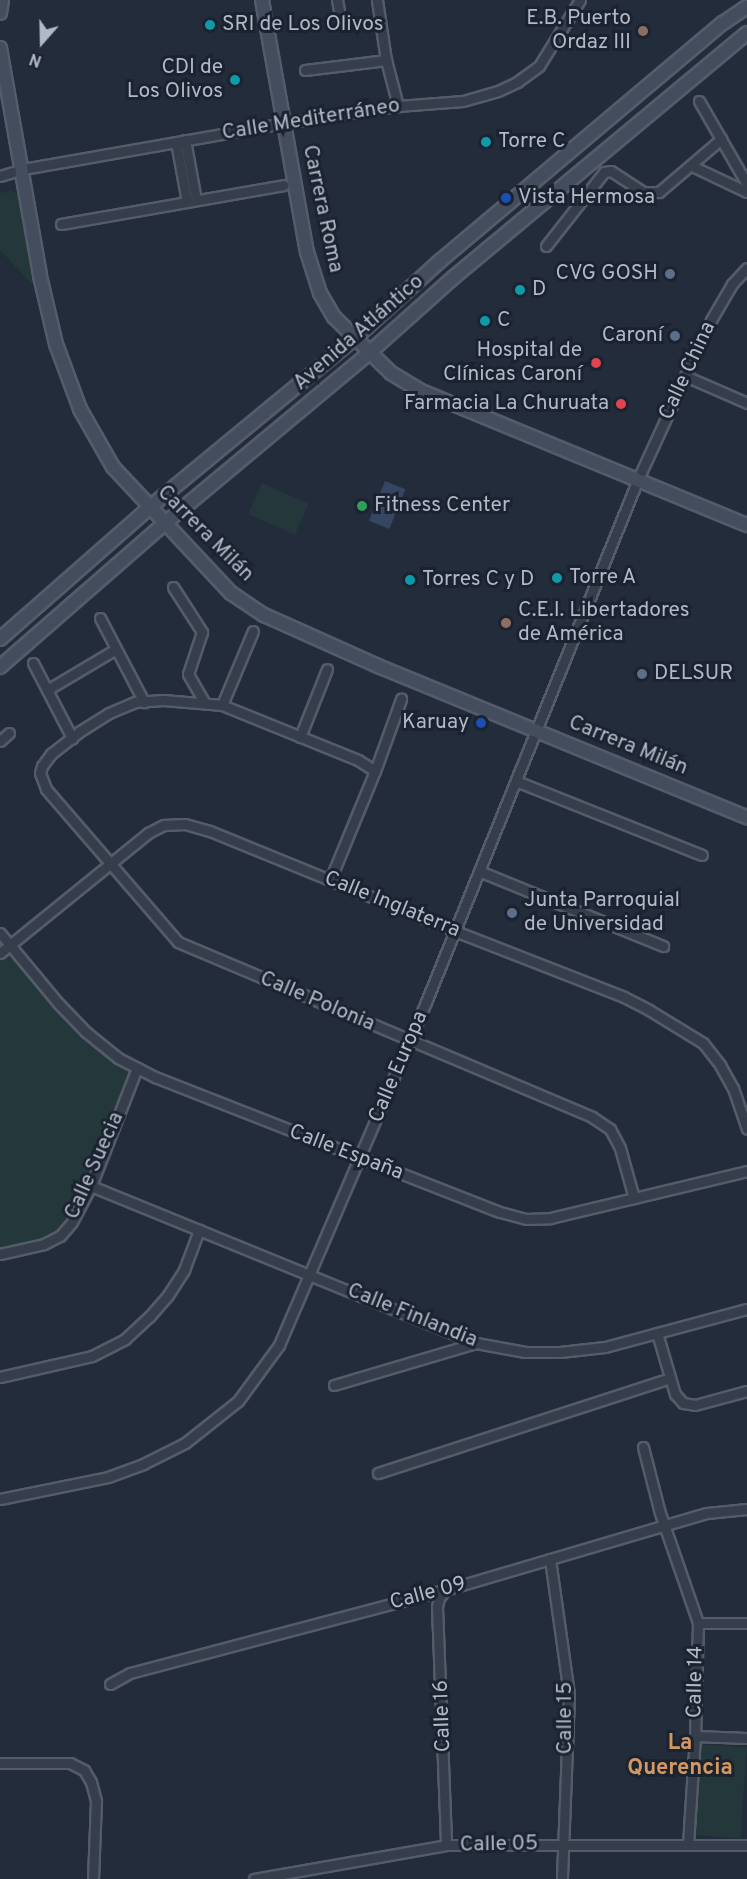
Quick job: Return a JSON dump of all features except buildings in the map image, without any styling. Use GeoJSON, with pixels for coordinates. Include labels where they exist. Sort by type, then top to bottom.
{"type":"FeatureCollection","features":[{"type":"Feature","properties":{"kind":"street"},"geometry":{"type":"LineString","coordinates":[[0,13],[2,0]]}},
{"type":"Feature","properties":{"kind":"street","name":"Carrera Roma"},"geometry":{"type":"LineString","coordinates":[[262,0],[307,252],[317,283],[334,317],[391,373],[419,390],[747,525]]}},
{"type":"Feature","properties":{"kind":"street"},"geometry":{"type":"LineString","coordinates":[[337,0],[341,21]]}},
{"type":"Feature","properties":{"kind":"street"},"geometry":{"type":"LineString","coordinates":[[380,0],[386,60],[398,106]]}},
{"type":"Feature","properties":{"kind":"street","name":"Calle Mediterráneo"},"geometry":{"type":"LineString","coordinates":[[0,176],[23,169],[285,123],[398,106],[463,101],[498,92],[518,82],[539,66],[578,1]]}},
{"type":"Feature","properties":{"kind":"street","name":"Avenida Atlántico"},"geometry":{"type":"LineString","coordinates":[[0,639],[150,507],[356,338],[440,261],[723,23],[747,7]]}},
{"type":"Feature","properties":{"kind":"street","name":"Avenida Atlántico"},"geometry":{"type":"LineString","coordinates":[[0,667],[164,524],[369,353],[463,269],[747,33]]}},
{"type":"Feature","properties":{"kind":"street","name":"Carrera Milán"},"geometry":{"type":"LineString","coordinates":[[0,48],[40,276],[56,344],[80,409],[113,467],[231,593],[264,615],[378,666],[747,817]]}},
{"type":"Feature","properties":{"kind":"street"},"geometry":{"type":"LineString","coordinates":[[305,70],[386,60]]}},
{"type":"Feature","properties":{"kind":"street"},"geometry":{"type":"LineString","coordinates":[[699,101],[747,184]]}},
{"type":"Feature","properties":{"kind":"street"},"geometry":{"type":"LineString","coordinates":[[546,246],[604,172],[611,171],[643,192],[659,192],[721,139]]}},
{"type":"Feature","properties":{"kind":"street"},"geometry":{"type":"LineString","coordinates":[[180,141],[192,201]]}},
{"type":"Feature","properties":{"kind":"street"},"geometry":{"type":"LineString","coordinates":[[692,166],[747,192]]}},
{"type":"Feature","properties":{"kind":"street"},"geometry":{"type":"LineString","coordinates":[[61,224],[284,185]]}},
{"type":"Feature","properties":{"kind":"street","name":"Calle China"},"geometry":{"type":"LineString","coordinates":[[638,479],[711,320],[732,284],[747,268]]}},
{"type":"Feature","properties":{"kind":"street"},"geometry":{"type":"LineString","coordinates":[[686,376],[747,403]]}},
{"type":"Feature","properties":{"kind":"street","name":"Calle Europa"},"geometry":{"type":"LineString","coordinates":[[0,1499],[108,1477],[143,1464],[185,1443],[213,1424],[238,1401],[279,1345],[410,1041],[638,479]]}},
{"type":"Feature","properties":{"kind":"street"},"geometry":{"type":"LineString","coordinates":[[172,587],[202,632],[188,674],[205,703]]}},
{"type":"Feature","properties":{"kind":"street"},"geometry":{"type":"LineString","coordinates":[[100,618],[144,702]]}},
{"type":"Feature","properties":{"kind":"street"},"geometry":{"type":"LineString","coordinates":[[222,705],[253,631]]}},
{"type":"Feature","properties":{"kind":"street"},"geometry":{"type":"LineString","coordinates":[[47,690],[116,649]]}},
{"type":"Feature","properties":{"kind":"street"},"geometry":{"type":"LineString","coordinates":[[33,663],[72,738],[109,713],[135,702],[205,703],[222,705],[358,760],[375,771]]}},
{"type":"Feature","properties":{"kind":"street"},"geometry":{"type":"LineString","coordinates":[[300,737],[327,669]]}},
{"type":"Feature","properties":{"kind":"street"},"geometry":{"type":"LineString","coordinates":[[330,880],[402,699]]}},
{"type":"Feature","properties":{"kind":"street"},"geometry":{"type":"LineString","coordinates":[[0,741],[9,733]]}},
{"type":"Feature","properties":{"kind":"street","name":"Calle Polonia"},"geometry":{"type":"LineString","coordinates":[[72,738],[51,754],[40,773],[46,789],[178,942],[592,1117],[610,1129],[620,1148],[634,1198]]}},
{"type":"Feature","properties":{"kind":"street"},"geometry":{"type":"LineString","coordinates":[[516,781],[702,855]]}},
{"type":"Feature","properties":{"kind":"street","name":"Calle Inglaterra"},"geometry":{"type":"LineString","coordinates":[[0,952],[148,833],[164,825],[185,824],[210,831],[455,932],[624,997],[703,1043],[720,1065],[733,1088],[747,1129]]}},
{"type":"Feature","properties":{"kind":"street"},"geometry":{"type":"LineString","coordinates":[[479,871],[663,946]]}},
{"type":"Feature","properties":{"kind":"street","name":"Calle España"},"geometry":{"type":"LineString","coordinates":[[0,933],[86,1032],[118,1058],[137,1068],[360,1160],[500,1212],[526,1219],[578,1213],[747,1172]]}},
{"type":"Feature","properties":{"kind":"street","name":"Calle Suecia"},"geometry":{"type":"LineString","coordinates":[[0,1254],[44,1244],[60,1236],[72,1222],[91,1186],[137,1068]]}},
{"type":"Feature","properties":{"kind":"street","name":"Calle Finlandia"},"geometry":{"type":"LineString","coordinates":[[91,1186],[476,1343],[525,1352],[560,1352],[605,1347],[747,1309]]}},
{"type":"Feature","properties":{"kind":"street"},"geometry":{"type":"LineString","coordinates":[[0,1377],[92,1356],[125,1339],[168,1295],[184,1270],[200,1230]]}},
{"type":"Feature","properties":{"kind":"street"},"geometry":{"type":"LineString","coordinates":[[657,1333],[679,1400],[689,1405],[747,1391]]}},
{"type":"Feature","properties":{"kind":"street"},"geometry":{"type":"LineString","coordinates":[[334,1385],[476,1343]]}},
{"type":"Feature","properties":{"kind":"street"},"geometry":{"type":"LineString","coordinates":[[378,1473],[670,1377]]}},
{"type":"Feature","properties":{"kind":"street","name":"Calle 14"},"geometry":{"type":"LineString","coordinates":[[643,1447],[665,1525],[698,1623],[695,1736],[688,1845]]}},
{"type":"Feature","properties":{"kind":"street","name":"Calle 09"},"geometry":{"type":"LineString","coordinates":[[110,1684],[130,1673],[445,1590],[706,1513],[747,1509]]}},
{"type":"Feature","properties":{"kind":"street","name":"Calle 15"},"geometry":{"type":"LineString","coordinates":[[550,1559],[569,1695],[562,1879]]}},
{"type":"Feature","properties":{"kind":"street","name":"Calle 16"},"geometry":{"type":"LineString","coordinates":[[445,1590],[439,1598],[437,1607],[446,1845]]}},
{"type":"Feature","properties":{"kind":"street"},"geometry":{"type":"LineString","coordinates":[[698,1623],[747,1623]]}},
{"type":"Feature","properties":{"kind":"street"},"geometry":{"type":"LineString","coordinates":[[695,1736],[747,1738]]}},
{"type":"Feature","properties":{"kind":"street"},"geometry":{"type":"LineString","coordinates":[[0,1763],[70,1763],[84,1770],[91,1782],[96,1801],[93,1879]]}},
{"type":"Feature","properties":{"kind":"street","name":"Calle 05"},"geometry":{"type":"LineString","coordinates":[[254,1879],[446,1845],[747,1845]]}},
{"type":"Feature","properties":{"kind":"green space"},"geometry":{"type":"Polygon","coordinates":[[[11,191],[22,196],[41,282],[31,283],[0,250],[0,193],[11,191]]]}},
{"type":"Feature","properties":{"kind":"green space"},"geometry":{"type":"Polygon","coordinates":[[[262,483],[309,504],[295,535],[248,514],[262,483]]]}},
{"type":"Feature","properties":{"kind":"green space"},"geometry":{"type":"Polygon","coordinates":[[[9,945],[86,1032],[137,1068],[91,1186],[60,1236],[0,1254],[0,953],[9,945]]]}},
{"type":"Feature","properties":{"kind":"green space"},"geometry":{"type":"Polygon","coordinates":[[[698,1744],[747,1747],[741,1838],[692,1835],[698,1744]]]}},
{"type":"Feature","properties":{"kind":"water"},"geometry":{"type":"Polygon","coordinates":[[[385,481],[405,489],[389,529],[369,521],[385,481]]]}},
{"type":"Feature","properties":{"kind":"place","name":"SRI de Los Olivos"},"geometry":{"type":"Point","coordinates":[210,25]}},
{"type":"Feature","properties":{"kind":"place","name":"E.B. Puerto Ordaz III"},"geometry":{"type":"Point","coordinates":[643,31]}},
{"type":"Feature","properties":{"kind":"place","name":"CDI de Los Olivos"},"geometry":{"type":"Point","coordinates":[235,80]}},
{"type":"Feature","properties":{"kind":"place","name":"Torre C"},"geometry":{"type":"Point","coordinates":[486,142]}},
{"type":"Feature","properties":{"kind":"place","name":"Vista Hermosa"},"geometry":{"type":"Point","coordinates":[506,198]}},
{"type":"Feature","properties":{"kind":"place","name":"CVG GOSH"},"geometry":{"type":"Point","coordinates":[670,274]}},
{"type":"Feature","properties":{"kind":"place","name":"D"},"geometry":{"type":"Point","coordinates":[520,290]}},
{"type":"Feature","properties":{"kind":"place","name":"C"},"geometry":{"type":"Point","coordinates":[485,321]}},
{"type":"Feature","properties":{"kind":"place","name":"Caroní"},"geometry":{"type":"Point","coordinates":[675,336]}},
{"type":"Feature","properties":{"kind":"place","name":"Hospital de Clínicas Caroní"},"geometry":{"type":"Point","coordinates":[596,363]}},
{"type":"Feature","properties":{"kind":"place","name":"Farmacia La Churuata"},"geometry":{"type":"Point","coordinates":[621,404]}},
{"type":"Feature","properties":{"kind":"place","name":"Fitness Center"},"geometry":{"type":"Point","coordinates":[362,506]}},
{"type":"Feature","properties":{"kind":"place","name":"Torre A"},"geometry":{"type":"Point","coordinates":[557,578]}},
{"type":"Feature","properties":{"kind":"place","name":"Torres C y D"},"geometry":{"type":"Point","coordinates":[410,580]}},
{"type":"Feature","properties":{"kind":"place","name":"C.E.I. Libertadores de América"},"geometry":{"type":"Point","coordinates":[506,623]}},
{"type":"Feature","properties":{"kind":"place","name":"DELSUR"},"geometry":{"type":"Point","coordinates":[642,674]}},
{"type":"Feature","properties":{"kind":"place","name":"Karuay"},"geometry":{"type":"Point","coordinates":[481,723]}},
{"type":"Feature","properties":{"kind":"place","name":"Junta Parroquial de Universidad"},"geometry":{"type":"Point","coordinates":[512,913]}},
{"type":"Feature","properties":{"kind":"district","name":"La Querencia"},"geometry":{"type":"Point","coordinates":[680,1756]}}]}
